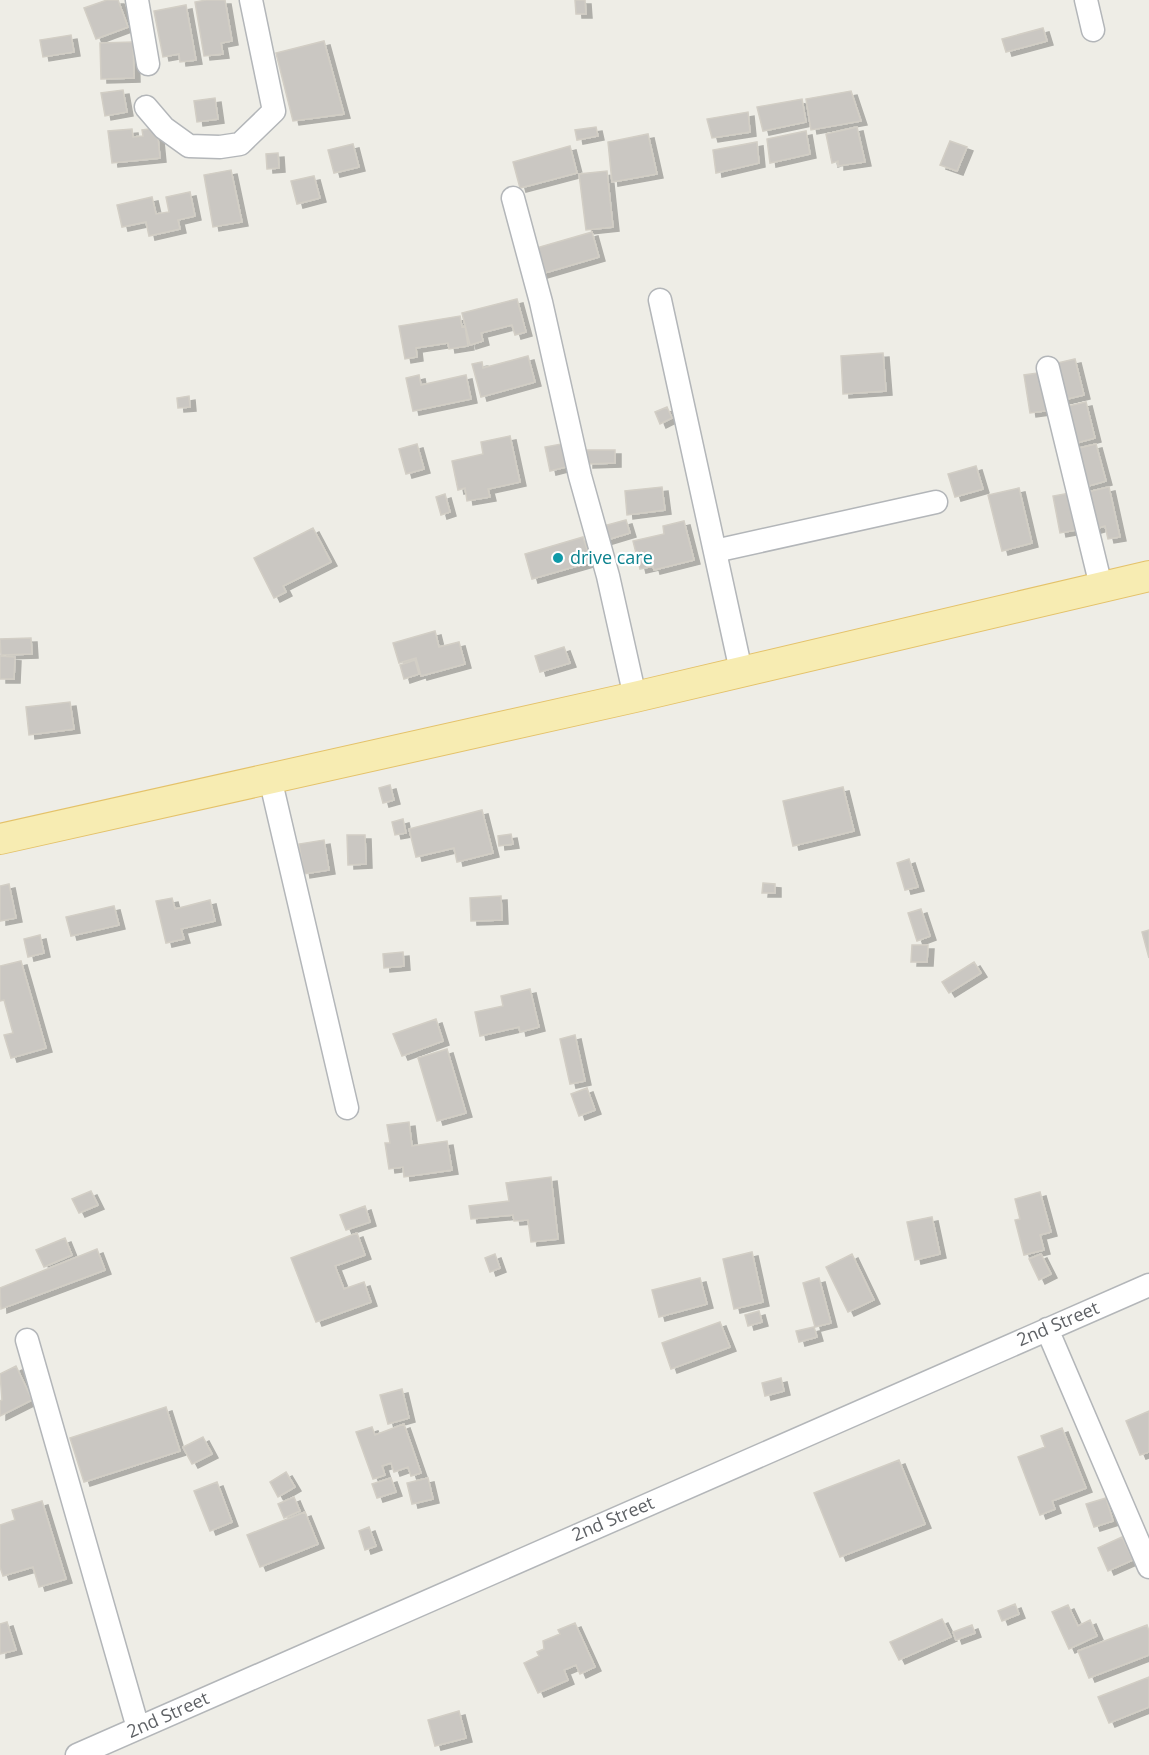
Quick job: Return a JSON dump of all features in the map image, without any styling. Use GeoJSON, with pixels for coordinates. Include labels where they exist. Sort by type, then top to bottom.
{"type":"FeatureCollection","features":[{"type":"Feature","properties":{"kind":"main road"},"geometry":{"type":"LineString","coordinates":[[0,839],[635,697],[1149,576]]}},
{"type":"Feature","properties":{"kind":"street"},"geometry":{"type":"LineString","coordinates":[[137,0],[148,64]]}},
{"type":"Feature","properties":{"kind":"street"},"geometry":{"type":"LineString","coordinates":[[146,107],[164,128],[189,146],[220,147],[240,144],[274,111],[251,0]]}},
{"type":"Feature","properties":{"kind":"street"},"geometry":{"type":"LineString","coordinates":[[1086,0],[1093,30]]}},
{"type":"Feature","properties":{"kind":"street"},"geometry":{"type":"LineString","coordinates":[[513,198],[542,302],[580,476],[608,576],[635,697]]}},
{"type":"Feature","properties":{"kind":"street"},"geometry":{"type":"LineString","coordinates":[[660,300],[741,671]]}},
{"type":"Feature","properties":{"kind":"street"},"geometry":{"type":"LineString","coordinates":[[1048,368],[1101,586]]}},
{"type":"Feature","properties":{"kind":"street"},"geometry":{"type":"LineString","coordinates":[[715,550],[936,502]]}},
{"type":"Feature","properties":{"kind":"street"},"geometry":{"type":"LineString","coordinates":[[270,778],[347,1107]]}},
{"type":"Feature","properties":{"kind":"street","name":"2nd Street"},"geometry":{"type":"LineString","coordinates":[[77,1755],[1149,1285]]}},
{"type":"Feature","properties":{"kind":"street"},"geometry":{"type":"LineString","coordinates":[[1047,1329],[1149,1567]]}},
{"type":"Feature","properties":{"kind":"street"},"geometry":{"type":"LineString","coordinates":[[27,1340],[138,1728]]}},
{"type":"Feature","properties":{"kind":"building"},"geometry":{"type":"Polygon","coordinates":[[[107,0],[118,0],[128,27],[96,39],[84,8],[107,0]]]}},
{"type":"Feature","properties":{"kind":"building"},"geometry":{"type":"Polygon","coordinates":[[[225,0],[232,41],[221,43],[223,54],[204,56],[195,2],[225,0]]]}},
{"type":"Feature","properties":{"kind":"building"},"geometry":{"type":"Polygon","coordinates":[[[575,0],[585,0],[586,14],[576,14],[575,0]]]}},
{"type":"Feature","properties":{"kind":"building"},"geometry":{"type":"Polygon","coordinates":[[[186,5],[196,60],[180,62],[179,54],[163,57],[154,11],[186,5]]]}},
{"type":"Feature","properties":{"kind":"building"},"geometry":{"type":"Polygon","coordinates":[[[1043,28],[1047,41],[1006,52],[1002,39],[1043,28]]]}},
{"type":"Feature","properties":{"kind":"building"},"geometry":{"type":"Polygon","coordinates":[[[71,35],[74,52],[43,57],[40,40],[71,35]]]}},
{"type":"Feature","properties":{"kind":"building"},"geometry":{"type":"Polygon","coordinates":[[[324,41],[344,114],[293,121],[276,53],[324,41]]]}},
{"type":"Feature","properties":{"kind":"building"},"geometry":{"type":"Polygon","coordinates":[[[133,42],[134,78],[101,79],[100,43],[133,42]]]}},
{"type":"Feature","properties":{"kind":"building"},"geometry":{"type":"Polygon","coordinates":[[[123,90],[127,112],[105,116],[101,93],[123,90]]]}},
{"type":"Feature","properties":{"kind":"building"},"geometry":{"type":"Polygon","coordinates":[[[851,91],[861,121],[811,130],[806,99],[851,91]]]}},
{"type":"Feature","properties":{"kind":"building"},"geometry":{"type":"Polygon","coordinates":[[[215,98],[218,119],[197,122],[194,101],[215,98]]]}},
{"type":"Feature","properties":{"kind":"building"},"geometry":{"type":"Polygon","coordinates":[[[802,99],[806,122],[763,131],[757,107],[802,99]]]}},
{"type":"Feature","properties":{"kind":"building"},"geometry":{"type":"Polygon","coordinates":[[[748,112],[750,132],[712,138],[707,119],[748,112]]]}},
{"type":"Feature","properties":{"kind":"building"},"geometry":{"type":"Polygon","coordinates":[[[596,127],[598,136],[577,140],[575,130],[596,127]]]}},
{"type":"Feature","properties":{"kind":"building"},"geometry":{"type":"Polygon","coordinates":[[[857,127],[865,162],[838,166],[838,161],[832,163],[826,134],[857,127]]]}},
{"type":"Feature","properties":{"kind":"building"},"geometry":{"type":"Polygon","coordinates":[[[157,128],[160,158],[112,163],[108,131],[132,129],[133,137],[143,136],[142,130],[157,128]]]}},
{"type":"Feature","properties":{"kind":"building"},"geometry":{"type":"Polygon","coordinates":[[[806,131],[810,154],[770,163],[767,139],[806,131]]]}},
{"type":"Feature","properties":{"kind":"building"},"geometry":{"type":"Polygon","coordinates":[[[648,134],[657,174],[612,182],[608,142],[648,134]]]}},
{"type":"Feature","properties":{"kind":"building"},"geometry":{"type":"Polygon","coordinates":[[[950,141],[967,147],[957,171],[940,165],[950,141]]]}},
{"type":"Feature","properties":{"kind":"building"},"geometry":{"type":"Polygon","coordinates":[[[757,142],[759,163],[716,173],[713,150],[757,142]]]}},
{"type":"Feature","properties":{"kind":"building"},"geometry":{"type":"Polygon","coordinates":[[[353,144],[359,167],[334,173],[328,150],[353,144]]]}},
{"type":"Feature","properties":{"kind":"building"},"geometry":{"type":"Polygon","coordinates":[[[570,146],[577,173],[520,188],[513,162],[570,146]]]}},
{"type":"Feature","properties":{"kind":"building"},"geometry":{"type":"Polygon","coordinates":[[[278,153],[279,168],[267,169],[266,154],[278,153]]]}},
{"type":"Feature","properties":{"kind":"building"},"geometry":{"type":"Polygon","coordinates":[[[231,170],[242,222],[213,227],[204,175],[231,170]]]}},
{"type":"Feature","properties":{"kind":"building"},"geometry":{"type":"Polygon","coordinates":[[[607,171],[613,227],[586,230],[579,174],[607,171]]]}},
{"type":"Feature","properties":{"kind":"building"},"geometry":{"type":"Polygon","coordinates":[[[314,176],[320,198],[297,204],[291,181],[314,176]]]}},
{"type":"Feature","properties":{"kind":"building"},"geometry":{"type":"Polygon","coordinates":[[[190,192],[195,216],[178,220],[180,229],[149,236],[146,222],[122,227],[117,205],[152,197],[156,214],[169,212],[166,197],[190,192]]]}},
{"type":"Feature","properties":{"kind":"building"},"geometry":{"type":"Polygon","coordinates":[[[592,232],[599,257],[541,274],[533,249],[592,232]]]}},
{"type":"Feature","properties":{"kind":"building"},"geometry":{"type":"Polygon","coordinates":[[[517,299],[526,332],[515,335],[512,325],[481,333],[483,341],[470,345],[462,313],[517,299]]]}},
{"type":"Feature","properties":{"kind":"building"},"geometry":{"type":"Polygon","coordinates":[[[460,316],[462,327],[465,326],[468,346],[449,349],[448,343],[416,348],[417,357],[405,359],[399,326],[460,316]]]}},
{"type":"Feature","properties":{"kind":"building"},"geometry":{"type":"Polygon","coordinates":[[[883,353],[886,391],[843,394],[841,356],[883,353]]]}},
{"type":"Feature","properties":{"kind":"building"},"geometry":{"type":"Polygon","coordinates":[[[528,356],[535,382],[481,397],[472,364],[482,362],[483,368],[528,356]]]}},
{"type":"Feature","properties":{"kind":"building"},"geometry":{"type":"Polygon","coordinates":[[[1075,359],[1084,395],[1063,400],[1053,364],[1075,359]]]}},
{"type":"Feature","properties":{"kind":"building"},"geometry":{"type":"Polygon","coordinates":[[[1045,372],[1051,410],[1030,413],[1024,375],[1045,372]]]}},
{"type":"Feature","properties":{"kind":"building"},"geometry":{"type":"Polygon","coordinates":[[[419,375],[421,385],[466,375],[471,399],[413,411],[406,378],[419,375]]]}},
{"type":"Feature","properties":{"kind":"building"},"geometry":{"type":"Polygon","coordinates":[[[189,396],[190,407],[178,408],[177,398],[189,396]]]}},
{"type":"Feature","properties":{"kind":"building"},"geometry":{"type":"Polygon","coordinates":[[[1086,402],[1095,438],[1073,444],[1064,407],[1086,402]]]}},
{"type":"Feature","properties":{"kind":"building"},"geometry":{"type":"Polygon","coordinates":[[[667,407],[672,418],[660,424],[655,412],[667,407]]]}},
{"type":"Feature","properties":{"kind":"building"},"geometry":{"type":"Polygon","coordinates":[[[510,436],[520,482],[488,489],[490,497],[467,501],[465,488],[458,490],[452,461],[483,454],[481,442],[510,436]]]}},
{"type":"Feature","properties":{"kind":"building"},"geometry":{"type":"Polygon","coordinates":[[[417,444],[424,469],[406,474],[399,449],[417,444]]]}},
{"type":"Feature","properties":{"kind":"building"},"geometry":{"type":"Polygon","coordinates":[[[561,444],[566,467],[550,471],[545,447],[561,444]]]}},
{"type":"Feature","properties":{"kind":"building"},"geometry":{"type":"Polygon","coordinates":[[[1096,444],[1106,481],[1085,487],[1075,449],[1096,444]]]}},
{"type":"Feature","properties":{"kind":"building"},"geometry":{"type":"Polygon","coordinates":[[[587,450],[615,450],[615,463],[587,464],[587,450]]]}},
{"type":"Feature","properties":{"kind":"building"},"geometry":{"type":"Polygon","coordinates":[[[976,466],[983,489],[955,497],[948,474],[976,466]]]}},
{"type":"Feature","properties":{"kind":"building"},"geometry":{"type":"Polygon","coordinates":[[[662,487],[665,510],[627,515],[625,491],[662,487]]]}},
{"type":"Feature","properties":{"kind":"building"},"geometry":{"type":"Polygon","coordinates":[[[1109,487],[1120,537],[1108,539],[1105,526],[1095,529],[1087,492],[1109,487]]]}},
{"type":"Feature","properties":{"kind":"building"},"geometry":{"type":"Polygon","coordinates":[[[1019,488],[1032,543],[1002,551],[988,495],[1019,488]]]}},
{"type":"Feature","properties":{"kind":"building"},"geometry":{"type":"Polygon","coordinates":[[[1075,492],[1082,529],[1060,533],[1053,496],[1075,492]]]}},
{"type":"Feature","properties":{"kind":"building"},"geometry":{"type":"Polygon","coordinates":[[[445,494],[450,512],[441,515],[436,497],[445,494]]]}},
{"type":"Feature","properties":{"kind":"building"},"geometry":{"type":"Polygon","coordinates":[[[626,520],[630,533],[600,542],[596,528],[626,520]]]}},
{"type":"Feature","properties":{"kind":"building"},"geometry":{"type":"Polygon","coordinates":[[[684,521],[694,560],[654,570],[653,566],[640,569],[633,541],[664,534],[663,526],[684,521]]]}},
{"type":"Feature","properties":{"kind":"building"},"geometry":{"type":"Polygon","coordinates":[[[313,528],[331,562],[283,586],[286,592],[274,598],[254,558],[313,528]]]}},
{"type":"Feature","properties":{"kind":"building","name":"drive care"},"geometry":{"type":"Polygon","coordinates":[[[583,537],[591,562],[532,579],[525,554],[583,537]]]}},
{"type":"Feature","properties":{"kind":"building"},"geometry":{"type":"Polygon","coordinates":[[[435,631],[439,647],[459,642],[465,664],[421,676],[416,658],[399,663],[393,643],[435,631]]]}},
{"type":"Feature","properties":{"kind":"building"},"geometry":{"type":"Polygon","coordinates":[[[31,638],[32,654],[1,655],[0,639],[31,638]]]}},
{"type":"Feature","properties":{"kind":"building"},"geometry":{"type":"Polygon","coordinates":[[[564,647],[570,663],[540,672],[535,656],[564,647]]]}},
{"type":"Feature","properties":{"kind":"building"},"geometry":{"type":"Polygon","coordinates":[[[0,656],[15,657],[14,679],[0,679],[0,656]]]}},
{"type":"Feature","properties":{"kind":"building"},"geometry":{"type":"Polygon","coordinates":[[[415,660],[419,674],[404,679],[400,665],[415,660]]]}},
{"type":"Feature","properties":{"kind":"building"},"geometry":{"type":"Polygon","coordinates":[[[70,702],[74,729],[29,735],[26,707],[70,702]]]}},
{"type":"Feature","properties":{"kind":"building"},"geometry":{"type":"Polygon","coordinates":[[[390,785],[394,800],[383,803],[379,788],[390,785]]]}},
{"type":"Feature","properties":{"kind":"building"},"geometry":{"type":"Polygon","coordinates":[[[843,787],[854,831],[793,846],[783,801],[843,787]]]}},
{"type":"Feature","properties":{"kind":"building"},"geometry":{"type":"Polygon","coordinates":[[[482,810],[493,853],[457,862],[454,848],[416,857],[409,829],[482,810]]]}},
{"type":"Feature","properties":{"kind":"building"},"geometry":{"type":"Polygon","coordinates":[[[403,819],[406,833],[395,835],[392,822],[403,819]]]}},
{"type":"Feature","properties":{"kind":"building"},"geometry":{"type":"Polygon","coordinates":[[[511,834],[513,844],[499,846],[498,836],[511,834]]]}},
{"type":"Feature","properties":{"kind":"building"},"geometry":{"type":"Polygon","coordinates":[[[347,835],[365,835],[366,864],[348,865],[347,835]]]}},
{"type":"Feature","properties":{"kind":"building"},"geometry":{"type":"Polygon","coordinates":[[[324,840],[329,870],[304,874],[299,844],[324,840]]]}},
{"type":"Feature","properties":{"kind":"building"},"geometry":{"type":"Polygon","coordinates":[[[909,859],[918,887],[905,890],[897,863],[909,859]]]}},
{"type":"Feature","properties":{"kind":"building"},"geometry":{"type":"Polygon","coordinates":[[[763,883],[775,884],[775,893],[762,893],[763,883]]]}},
{"type":"Feature","properties":{"kind":"building"},"geometry":{"type":"Polygon","coordinates":[[[9,884],[16,918],[0,921],[0,886],[9,884]]]}},
{"type":"Feature","properties":{"kind":"building"},"geometry":{"type":"Polygon","coordinates":[[[501,896],[502,920],[471,921],[470,898],[501,896]]]}},
{"type":"Feature","properties":{"kind":"building"},"geometry":{"type":"Polygon","coordinates":[[[172,898],[175,909],[210,900],[215,921],[181,929],[184,939],[166,943],[156,901],[172,898]]]}},
{"type":"Feature","properties":{"kind":"building"},"geometry":{"type":"Polygon","coordinates":[[[114,906],[119,925],[71,936],[66,917],[114,906]]]}},
{"type":"Feature","properties":{"kind":"building"},"geometry":{"type":"Polygon","coordinates":[[[921,909],[930,936],[917,941],[908,913],[921,909]]]}},
{"type":"Feature","properties":{"kind":"building"},"geometry":{"type":"Polygon","coordinates":[[[1149,930],[1149,958],[1142,932],[1149,930]]]}},
{"type":"Feature","properties":{"kind":"building"},"geometry":{"type":"Polygon","coordinates":[[[40,935],[44,953],[28,957],[24,939],[40,935]]]}},
{"type":"Feature","properties":{"kind":"building"},"geometry":{"type":"Polygon","coordinates":[[[912,945],[928,945],[927,962],[911,962],[912,945]]]}},
{"type":"Feature","properties":{"kind":"building"},"geometry":{"type":"Polygon","coordinates":[[[403,952],[404,966],[384,968],[383,954],[403,952]]]}},
{"type":"Feature","properties":{"kind":"building"},"geometry":{"type":"Polygon","coordinates":[[[21,961],[46,1048],[11,1058],[4,1035],[13,1033],[4,1000],[0,1001],[0,966],[21,961]]]}},
{"type":"Feature","properties":{"kind":"building"},"geometry":{"type":"Polygon","coordinates":[[[974,962],[981,973],[949,993],[942,982],[974,962]]]}},
{"type":"Feature","properties":{"kind":"building"},"geometry":{"type":"Polygon","coordinates":[[[530,989],[539,1027],[520,1032],[519,1027],[480,1036],[475,1012],[503,1006],[501,996],[530,989]]]}},
{"type":"Feature","properties":{"kind":"building"},"geometry":{"type":"Polygon","coordinates":[[[436,1019],[443,1041],[402,1056],[393,1034],[436,1019]]]}},
{"type":"Feature","properties":{"kind":"building"},"geometry":{"type":"Polygon","coordinates":[[[575,1035],[585,1081],[570,1084],[560,1039],[575,1035]]]}},
{"type":"Feature","properties":{"kind":"building"},"geometry":{"type":"Polygon","coordinates":[[[447,1049],[466,1113],[437,1121],[418,1058],[447,1049]]]}},
{"type":"Feature","properties":{"kind":"building"},"geometry":{"type":"Polygon","coordinates":[[[587,1088],[595,1110],[579,1116],[571,1094],[587,1088]]]}},
{"type":"Feature","properties":{"kind":"building"},"geometry":{"type":"Polygon","coordinates":[[[409,1122],[412,1146],[447,1141],[452,1170],[404,1177],[403,1167],[389,1169],[385,1143],[390,1143],[387,1125],[409,1122]]]}},
{"type":"Feature","properties":{"kind":"building"},"geometry":{"type":"Polygon","coordinates":[[[551,1177],[558,1239],[531,1242],[528,1220],[514,1221],[513,1215],[471,1219],[469,1206],[509,1201],[506,1183],[551,1177]]]}},
{"type":"Feature","properties":{"kind":"building"},"geometry":{"type":"Polygon","coordinates":[[[91,1191],[98,1205],[79,1213],[72,1199],[91,1191]]]}},
{"type":"Feature","properties":{"kind":"building"},"geometry":{"type":"Polygon","coordinates":[[[1040,1192],[1051,1232],[1040,1235],[1044,1250],[1024,1255],[1015,1220],[1020,1219],[1015,1199],[1040,1192]]]}},
{"type":"Feature","properties":{"kind":"building"},"geometry":{"type":"Polygon","coordinates":[[[365,1206],[370,1222],[346,1230],[340,1215],[365,1206]]]}},
{"type":"Feature","properties":{"kind":"building"},"geometry":{"type":"Polygon","coordinates":[[[932,1217],[940,1254],[915,1260],[907,1222],[932,1217]]]}},
{"type":"Feature","properties":{"kind":"building"},"geometry":{"type":"Polygon","coordinates":[[[357,1233],[365,1255],[335,1266],[344,1289],[364,1282],[371,1302],[316,1322],[291,1258],[357,1233]]]}},
{"type":"Feature","properties":{"kind":"building"},"geometry":{"type":"Polygon","coordinates":[[[65,1238],[72,1255],[44,1267],[36,1250],[65,1238]]]}},
{"type":"Feature","properties":{"kind":"building"},"geometry":{"type":"Polygon","coordinates":[[[97,1249],[105,1270],[1,1309],[0,1288],[97,1249]]]}},
{"type":"Feature","properties":{"kind":"building"},"geometry":{"type":"Polygon","coordinates":[[[752,1252],[763,1302],[734,1309],[723,1259],[752,1252]]]}},
{"type":"Feature","properties":{"kind":"building"},"geometry":{"type":"Polygon","coordinates":[[[495,1254],[500,1268],[490,1272],[485,1258],[495,1254]]]}},
{"type":"Feature","properties":{"kind":"building"},"geometry":{"type":"Polygon","coordinates":[[[852,1254],[874,1300],[848,1312],[826,1267],[852,1254]]]}},
{"type":"Feature","properties":{"kind":"building"},"geometry":{"type":"Polygon","coordinates":[[[1041,1254],[1051,1274],[1039,1280],[1029,1259],[1041,1254]]]}},
{"type":"Feature","properties":{"kind":"building"},"geometry":{"type":"Polygon","coordinates":[[[700,1278],[707,1304],[659,1317],[652,1290],[700,1278]]]}},
{"type":"Feature","properties":{"kind":"building"},"geometry":{"type":"Polygon","coordinates":[[[819,1278],[831,1323],[815,1327],[803,1283],[819,1278]]]}},
{"type":"Feature","properties":{"kind":"building"},"geometry":{"type":"Polygon","coordinates":[[[759,1311],[762,1322],[748,1326],[745,1315],[759,1311]]]}},
{"type":"Feature","properties":{"kind":"building"},"geometry":{"type":"Polygon","coordinates":[[[720,1322],[730,1347],[671,1369],[662,1343],[720,1322]]]}},
{"type":"Feature","properties":{"kind":"building"},"geometry":{"type":"Polygon","coordinates":[[[814,1327],[817,1337],[799,1342],[796,1331],[814,1327]]]}},
{"type":"Feature","properties":{"kind":"building"},"geometry":{"type":"Polygon","coordinates":[[[16,1366],[32,1400],[0,1416],[0,1401],[2,1400],[0,1374],[16,1366]]]}},
{"type":"Feature","properties":{"kind":"building"},"geometry":{"type":"Polygon","coordinates":[[[781,1378],[784,1391],[765,1396],[762,1383],[781,1378]]]}},
{"type":"Feature","properties":{"kind":"building"},"geometry":{"type":"Polygon","coordinates":[[[402,1389],[409,1418],[388,1424],[380,1395],[402,1389]]]}},
{"type":"Feature","properties":{"kind":"building"},"geometry":{"type":"Polygon","coordinates":[[[166,1407],[180,1451],[84,1482],[70,1438],[166,1407]]]}},
{"type":"Feature","properties":{"kind":"building"},"geometry":{"type":"Polygon","coordinates":[[[1149,1411],[1149,1452],[1140,1455],[1126,1421],[1149,1411]]]}},
{"type":"Feature","properties":{"kind":"building"},"geometry":{"type":"Polygon","coordinates":[[[404,1424],[421,1473],[411,1476],[408,1467],[394,1472],[391,1463],[382,1466],[385,1475],[373,1479],[356,1432],[372,1427],[375,1435],[404,1424]]]}},
{"type":"Feature","properties":{"kind":"building"},"geometry":{"type":"Polygon","coordinates":[[[1062,1428],[1086,1488],[1052,1501],[1055,1509],[1040,1515],[1018,1457],[1045,1447],[1041,1436],[1062,1428]]]}},
{"type":"Feature","properties":{"kind":"building"},"geometry":{"type":"Polygon","coordinates":[[[203,1437],[212,1454],[192,1464],[183,1447],[203,1437]]]}},
{"type":"Feature","properties":{"kind":"building"},"geometry":{"type":"Polygon","coordinates":[[[899,1460],[925,1524],[840,1557],[814,1493],[899,1460]]]}},
{"type":"Feature","properties":{"kind":"building"},"geometry":{"type":"Polygon","coordinates":[[[286,1472],[295,1487],[278,1497],[270,1482],[286,1472]]]}},
{"type":"Feature","properties":{"kind":"building"},"geometry":{"type":"Polygon","coordinates":[[[391,1478],[396,1492],[377,1498],[372,1484],[391,1478]]]}},
{"type":"Feature","properties":{"kind":"building"},"geometry":{"type":"Polygon","coordinates":[[[428,1478],[433,1499],[412,1504],[407,1483],[428,1478]]]}},
{"type":"Feature","properties":{"kind":"building"},"geometry":{"type":"Polygon","coordinates":[[[217,1482],[232,1522],[210,1531],[194,1491],[217,1482]]]}},
{"type":"Feature","properties":{"kind":"building"},"geometry":{"type":"Polygon","coordinates":[[[294,1497],[300,1511],[284,1518],[278,1504],[294,1497]]]}},
{"type":"Feature","properties":{"kind":"building"},"geometry":{"type":"Polygon","coordinates":[[[1106,1498],[1113,1521],[1094,1527],[1086,1504],[1106,1498]]]}},
{"type":"Feature","properties":{"kind":"building"},"geometry":{"type":"Polygon","coordinates":[[[42,1501],[66,1579],[39,1587],[33,1567],[3,1576],[0,1567],[0,1525],[15,1520],[12,1510],[42,1501]]]}},
{"type":"Feature","properties":{"kind":"building"},"geometry":{"type":"Polygon","coordinates":[[[305,1512],[318,1544],[260,1567],[247,1535],[305,1512]]]}},
{"type":"Feature","properties":{"kind":"building"},"geometry":{"type":"Polygon","coordinates":[[[369,1527],[376,1546],[365,1550],[359,1531],[369,1527]]]}},
{"type":"Feature","properties":{"kind":"building"},"geometry":{"type":"Polygon","coordinates":[[[1122,1537],[1133,1560],[1108,1571],[1098,1548],[1122,1537]]]}},
{"type":"Feature","properties":{"kind":"building"},"geometry":{"type":"Polygon","coordinates":[[[1015,1604],[1019,1614],[1002,1621],[998,1611],[1015,1604]]]}},
{"type":"Feature","properties":{"kind":"building"},"geometry":{"type":"Polygon","coordinates":[[[1068,1605],[1078,1626],[1090,1620],[1097,1636],[1069,1649],[1052,1612],[1068,1605]]]}},
{"type":"Feature","properties":{"kind":"building"},"geometry":{"type":"Polygon","coordinates":[[[942,1619],[951,1637],[899,1660],[890,1642],[942,1619]]]}},
{"type":"Feature","properties":{"kind":"building"},"geometry":{"type":"Polygon","coordinates":[[[7,1622],[16,1650],[0,1654],[0,1624],[7,1622]]]}},
{"type":"Feature","properties":{"kind":"building"},"geometry":{"type":"Polygon","coordinates":[[[575,1623],[595,1667],[580,1674],[576,1665],[564,1670],[568,1680],[538,1693],[524,1663],[539,1656],[537,1652],[544,1649],[543,1641],[560,1634],[558,1630],[575,1623]]]}},
{"type":"Feature","properties":{"kind":"building"},"geometry":{"type":"Polygon","coordinates":[[[972,1625],[975,1633],[956,1640],[953,1632],[972,1625]]]}},
{"type":"Feature","properties":{"kind":"building"},"geometry":{"type":"Polygon","coordinates":[[[1147,1625],[1149,1655],[1089,1678],[1078,1651],[1147,1625]]]}},
{"type":"Feature","properties":{"kind":"building"},"geometry":{"type":"Polygon","coordinates":[[[1149,1677],[1149,1707],[1109,1723],[1098,1697],[1149,1677]]]}},
{"type":"Feature","properties":{"kind":"building"},"geometry":{"type":"Polygon","coordinates":[[[459,1711],[466,1738],[435,1746],[428,1720],[459,1711]]]}},
{"type":"Feature","properties":{"kind":"place","name":"drive care"},"geometry":{"type":"Point","coordinates":[558,558]}}]}
